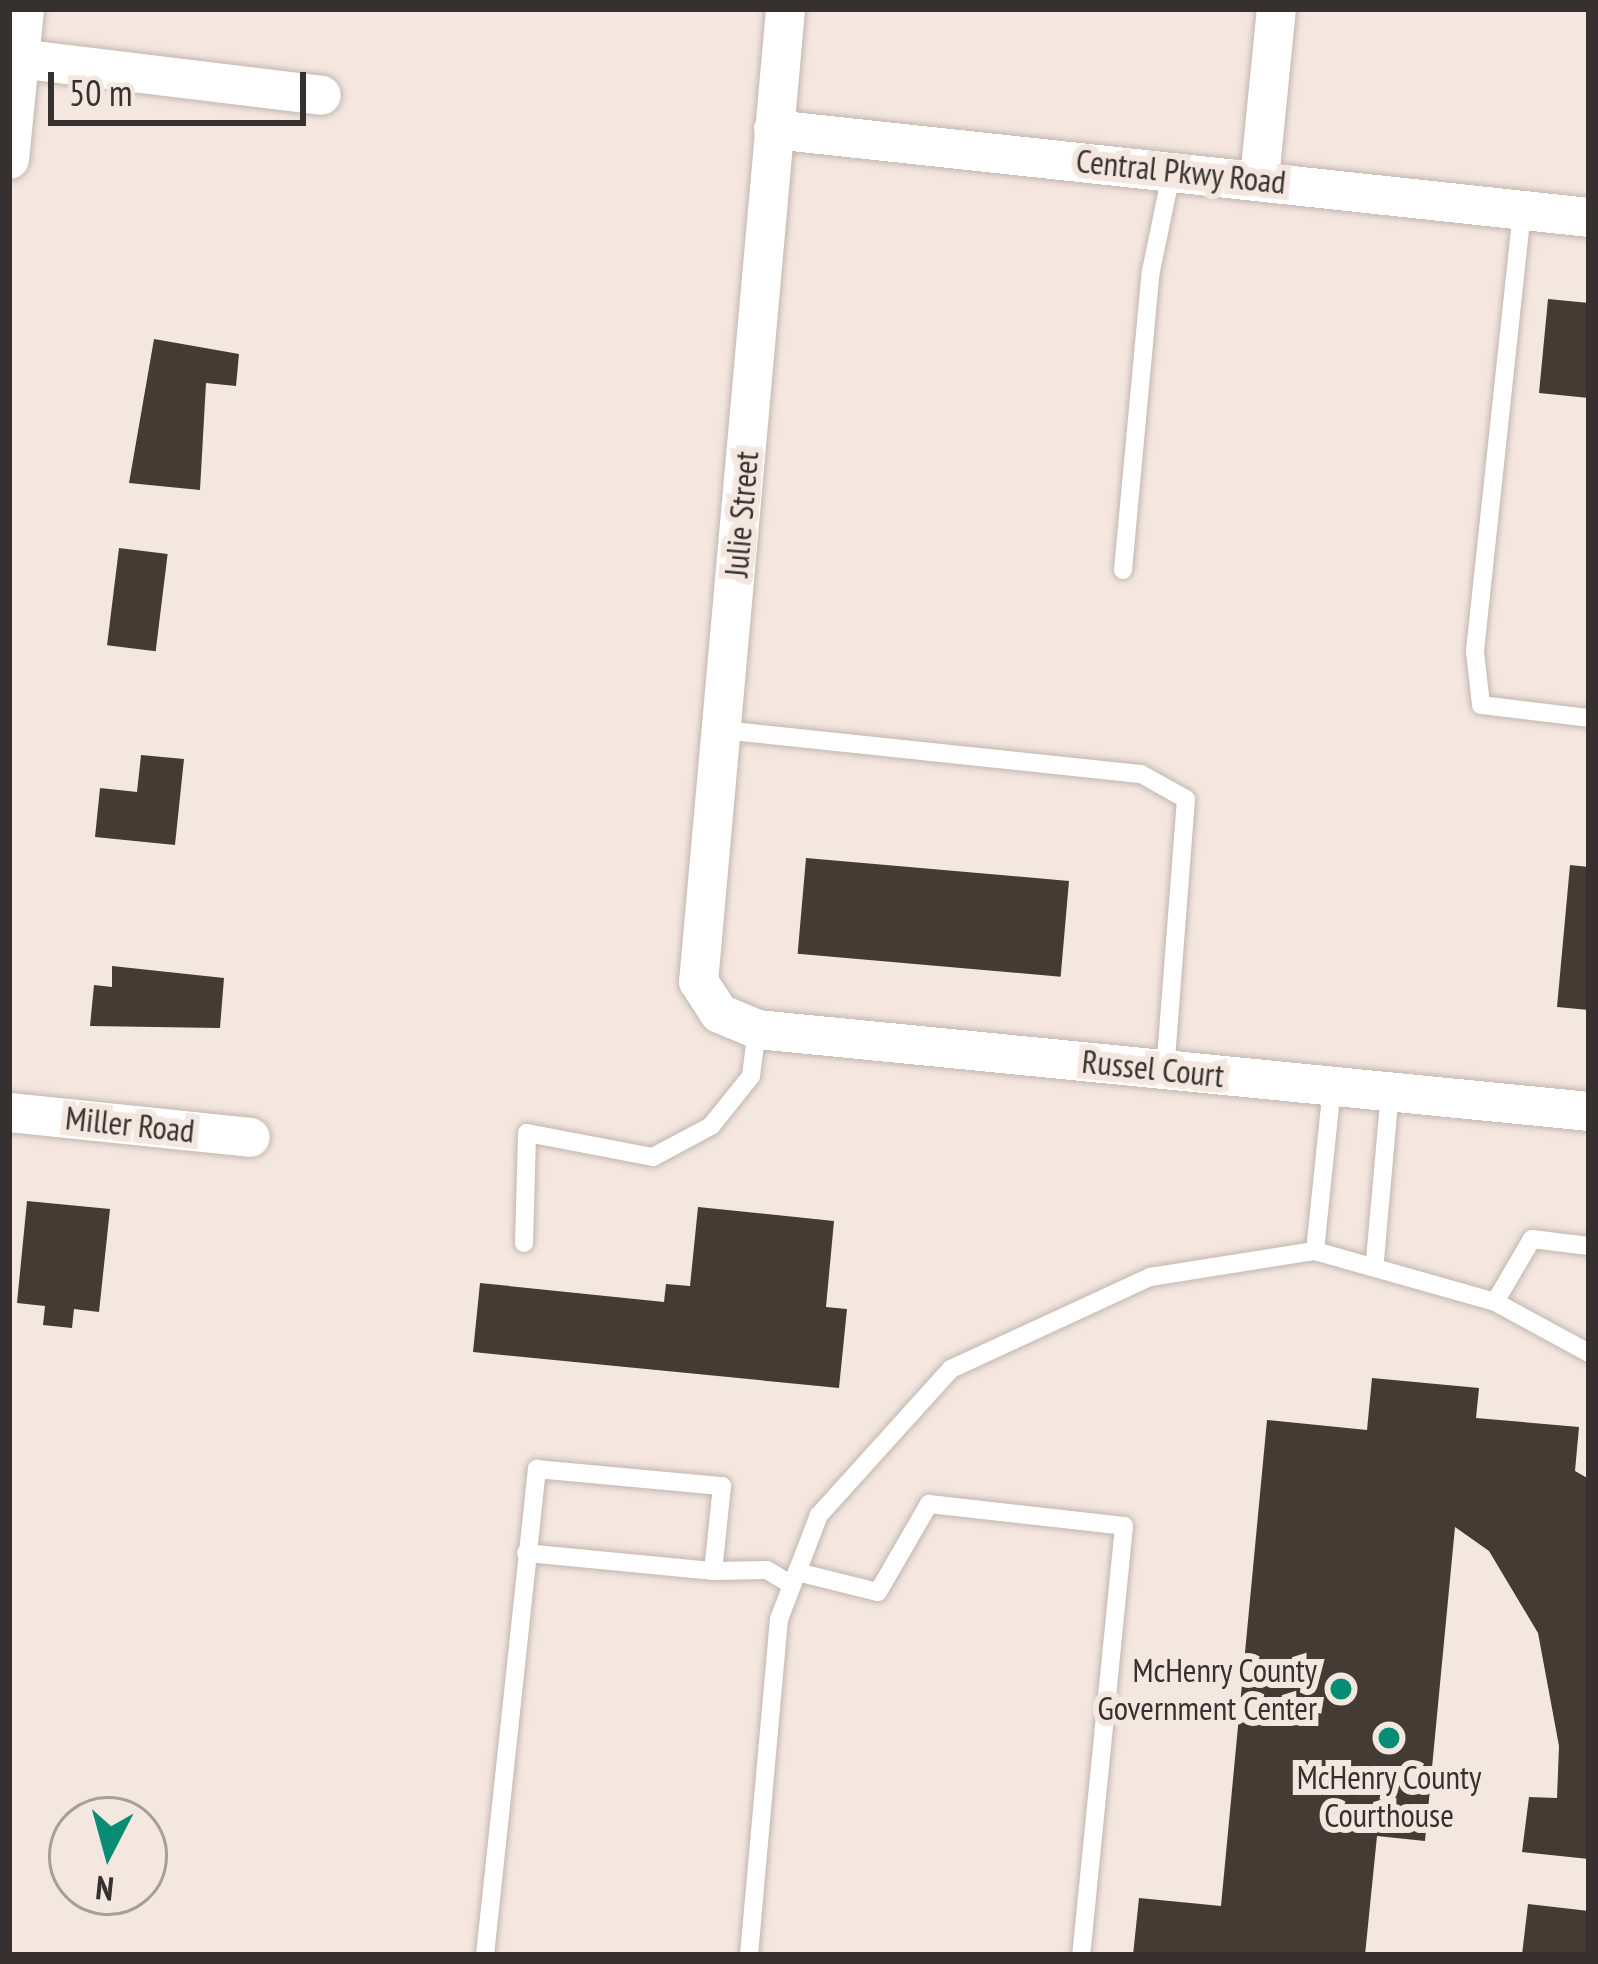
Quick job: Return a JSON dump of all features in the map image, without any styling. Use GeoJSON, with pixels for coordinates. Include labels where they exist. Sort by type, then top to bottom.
{"type":"FeatureCollection","features":[{"type":"Feature","properties":{"kind":"street"},"geometry":{"type":"LineString","coordinates":[[9,160],[14,58],[24,9]]}},
{"type":"Feature","properties":{"kind":"street","name":"Julie Street"},"geometry":{"type":"LineString","coordinates":[[719,1012],[698,981],[785,9]]}},
{"type":"Feature","properties":{"kind":"street"},"geometry":{"type":"LineString","coordinates":[[1259,178],[1276,9]]}},
{"type":"Feature","properties":{"kind":"street"},"geometry":{"type":"LineString","coordinates":[[14,58],[321,94]]}},
{"type":"Feature","properties":{"kind":"street","name":"Central Pkwy Road"},"geometry":{"type":"LineString","coordinates":[[773,129],[1589,217]]}},
{"type":"Feature","properties":{"kind":"street","name":"Russel Court"},"geometry":{"type":"LineString","coordinates":[[719,1012],[757,1029],[1589,1111]]}},
{"type":"Feature","properties":{"kind":"street","name":"Miller Road"},"geometry":{"type":"LineString","coordinates":[[9,1112],[250,1137]]}},
{"type":"Feature","properties":{"kind":"lane"},"geometry":{"type":"LineString","coordinates":[[1123,570],[1151,271],[1172,170]]}},
{"type":"Feature","properties":{"kind":"lane"},"geometry":{"type":"LineString","coordinates":[[1522,211],[1475,652],[1480,705],[1589,718]]}},
{"type":"Feature","properties":{"kind":"lane"},"geometry":{"type":"LineString","coordinates":[[722,730],[1141,774],[1186,799],[1165,1069]]}},
{"type":"Feature","properties":{"kind":"lane"},"geometry":{"type":"LineString","coordinates":[[524,1243],[526,1133],[653,1157],[712,1126],[751,1076],[757,1029]]}},
{"type":"Feature","properties":{"kind":"lane"},"geometry":{"type":"LineString","coordinates":[[1315,1251],[1332,1086]]}},
{"type":"Feature","properties":{"kind":"lane"},"geometry":{"type":"LineString","coordinates":[[1375,1260],[1390,1091]]}},
{"type":"Feature","properties":{"kind":"lane"},"geometry":{"type":"LineString","coordinates":[[1495,1302],[1532,1239],[1589,1246]]}},
{"type":"Feature","properties":{"kind":"lane"},"geometry":{"type":"LineString","coordinates":[[749,1955],[779,1618],[819,1515],[951,1369],[1150,1276],[1315,1251],[1375,1260],[1495,1302],[1589,1353]]}},
{"type":"Feature","properties":{"kind":"lane"},"geometry":{"type":"LineString","coordinates":[[485,1955],[537,1469],[722,1486],[712,1571]]}},
{"type":"Feature","properties":{"kind":"lane"},"geometry":{"type":"LineString","coordinates":[[526,1553],[712,1571],[767,1570],[878,1592],[929,1504],[1124,1526],[1081,1955]]}},
{"type":"Feature","properties":{"kind":"building"},"geometry":{"type":"Polygon","coordinates":[[[1548,299],[1589,303],[1589,398],[1539,393],[1548,299]]]}},
{"type":"Feature","properties":{"kind":"building"},"geometry":{"type":"Polygon","coordinates":[[[154,339],[239,354],[236,386],[206,383],[200,490],[129,483],[154,339]]]}},
{"type":"Feature","properties":{"kind":"building"},"geometry":{"type":"Polygon","coordinates":[[[119,548],[168,554],[156,651],[107,645],[119,548]]]}},
{"type":"Feature","properties":{"kind":"building"},"geometry":{"type":"Polygon","coordinates":[[[141,755],[184,759],[175,845],[95,837],[100,788],[137,792],[141,755]]]}},
{"type":"Feature","properties":{"kind":"building"},"geometry":{"type":"Polygon","coordinates":[[[806,858],[1069,881],[1061,977],[798,954],[806,858]]]}},
{"type":"Feature","properties":{"kind":"building"},"geometry":{"type":"Polygon","coordinates":[[[1570,865],[1589,867],[1589,1010],[1557,1007],[1570,865]]]}},
{"type":"Feature","properties":{"kind":"building"},"geometry":{"type":"Polygon","coordinates":[[[112,966],[224,978],[220,1028],[90,1026],[94,985],[112,987],[112,966]]]}},
{"type":"Feature","properties":{"kind":"building"},"geometry":{"type":"Polygon","coordinates":[[[27,1201],[110,1209],[99,1312],[74,1309],[72,1328],[43,1325],[45,1306],[17,1303],[27,1201]]]}},
{"type":"Feature","properties":{"kind":"building"},"geometry":{"type":"Polygon","coordinates":[[[698,1207],[834,1221],[826,1307],[847,1309],[839,1388],[473,1352],[480,1283],[664,1302],[666,1284],[690,1286],[698,1207]]]}},
{"type":"Feature","properties":{"kind":"building","name":"McHenry County Government Center"},"geometry":{"type":"Polygon","coordinates":[[[1372,1378],[1479,1388],[1476,1418],[1579,1427],[1575,1471],[1589,1479],[1589,1859],[1522,1852],[1529,1797],[1557,1798],[1559,1746],[1538,1633],[1489,1551],[1455,1527],[1425,1841],[1377,1836],[1365,1955],[1133,1955],[1139,1898],[1221,1906],[1267,1420],[1367,1430],[1372,1378]]]}},
{"type":"Feature","properties":{"kind":"building"},"geometry":{"type":"Polygon","coordinates":[[[1528,1904],[1589,1911],[1589,1955],[1522,1955],[1528,1904]]]}},
{"type":"Feature","properties":{"kind":"place","name":"McHenry County Government Center"},"geometry":{"type":"Point","coordinates":[1341,1689]}},
{"type":"Feature","properties":{"kind":"place","name":"McHenry County Courthouse"},"geometry":{"type":"Point","coordinates":[1389,1738]}}]}
